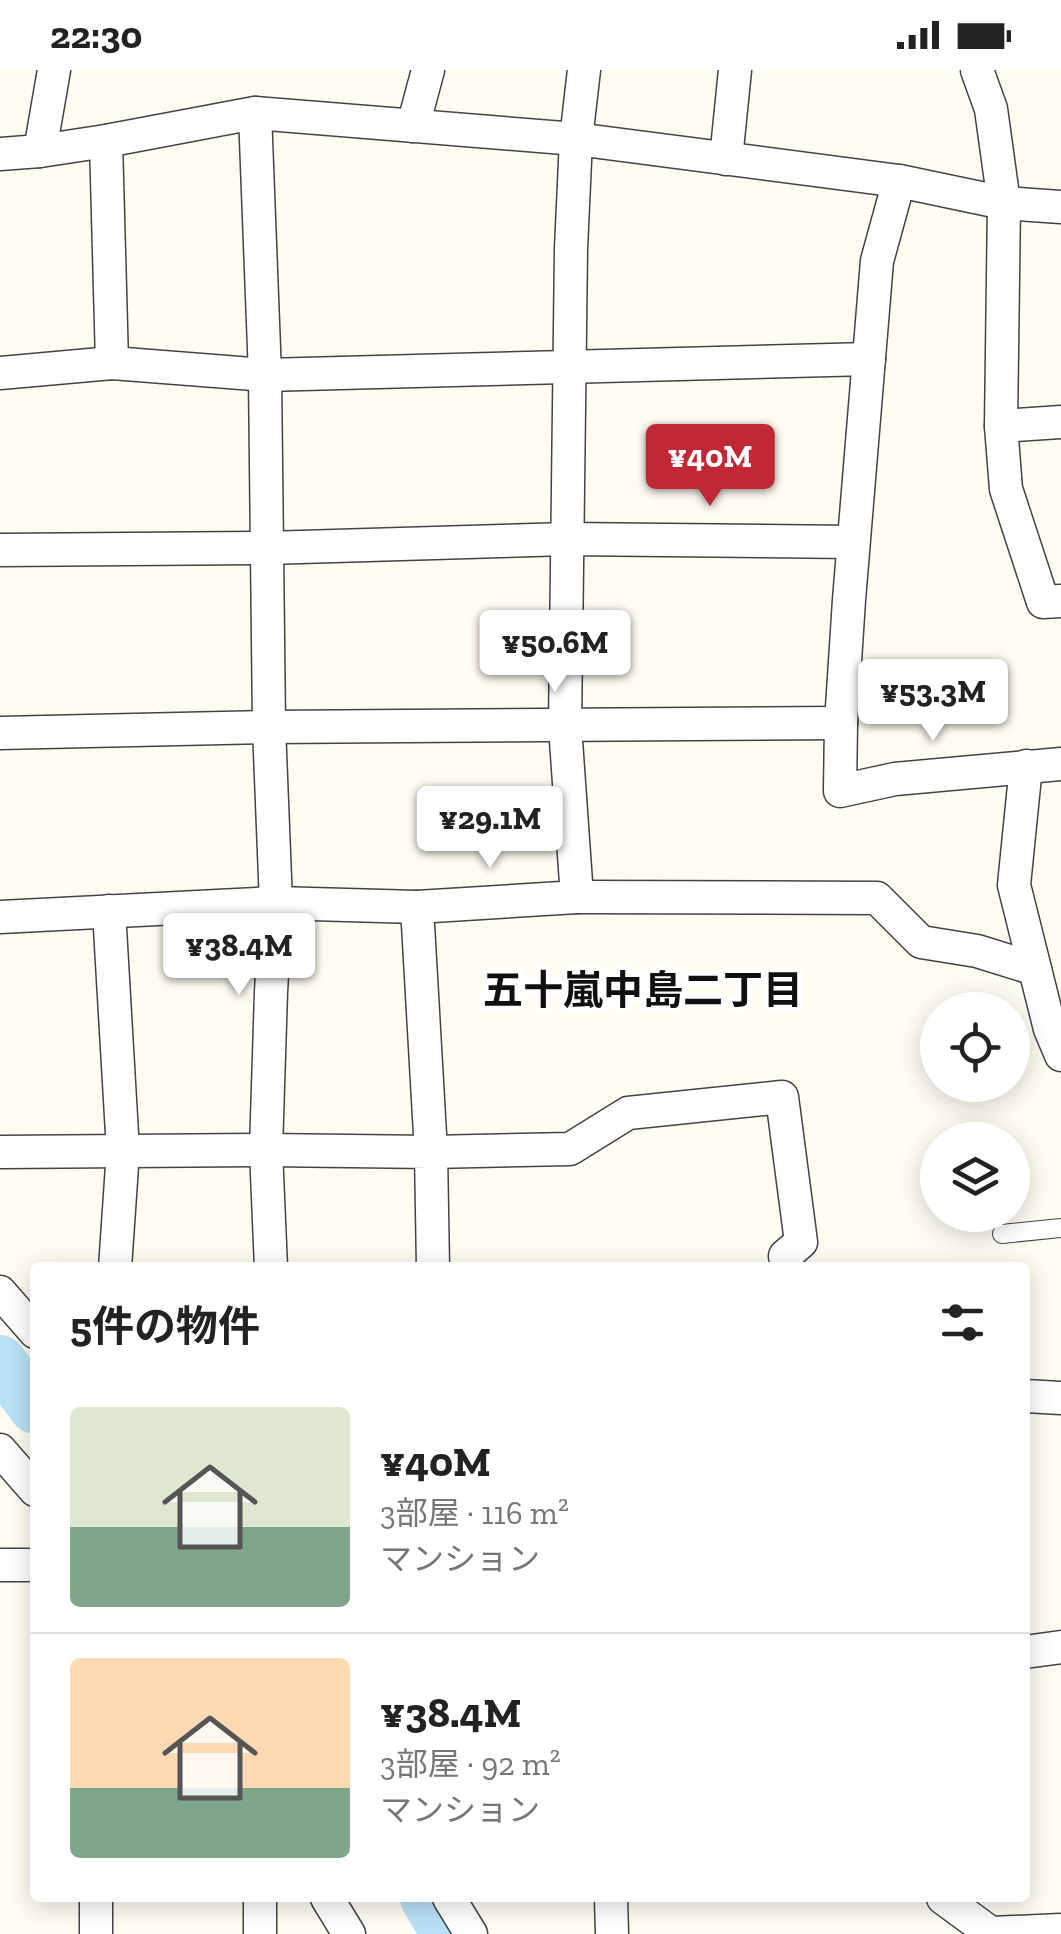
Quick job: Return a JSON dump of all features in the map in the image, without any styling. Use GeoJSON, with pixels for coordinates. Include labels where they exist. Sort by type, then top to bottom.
{"type":"FeatureCollection","features":[{"type":"Feature","properties":{"kind":"street"},"geometry":{"type":"LineString","coordinates":[[40,151],[54,70]]}},
{"type":"Feature","properties":{"kind":"street"},"geometry":{"type":"LineString","coordinates":[[414,126],[428,70]]}},
{"type":"Feature","properties":{"kind":"street"},"geometry":{"type":"LineString","coordinates":[[577,896],[565,726],[571,249],[584,70]]}},
{"type":"Feature","properties":{"kind":"street"},"geometry":{"type":"LineString","coordinates":[[726,159],[736,70]]}},
{"type":"Feature","properties":{"kind":"street"},"geometry":{"type":"LineString","coordinates":[[977,70],[991,109],[1004,203],[1002,426],[1006,489],[1044,602],[1061,600]]}},
{"type":"Feature","properties":{"kind":"street"},"geometry":{"type":"LineString","coordinates":[[0,154],[106,141],[255,113],[576,139],[899,182],[1004,203],[1061,207]]}},
{"type":"Feature","properties":{"kind":"street"},"geometry":{"type":"LineString","coordinates":[[255,113],[265,374],[269,727],[276,903],[266,1150],[270,1262]]}},
{"type":"Feature","properties":{"kind":"street"},"geometry":{"type":"LineString","coordinates":[[106,141],[112,363]]}},
{"type":"Feature","properties":{"kind":"street"},"geometry":{"type":"LineString","coordinates":[[899,182],[877,261],[853,542],[840,790],[895,778],[1061,764]]}},
{"type":"Feature","properties":{"kind":"street"},"geometry":{"type":"LineString","coordinates":[[0,373],[112,363],[265,374],[868,359]]}},
{"type":"Feature","properties":{"kind":"street"},"geometry":{"type":"LineString","coordinates":[[1002,426],[1061,422]]}},
{"type":"Feature","properties":{"kind":"street"},"geometry":{"type":"LineString","coordinates":[[0,550],[567,540],[853,542]]}},
{"type":"Feature","properties":{"kind":"street"},"geometry":{"type":"LineString","coordinates":[[0,733],[841,722]]}},
{"type":"Feature","properties":{"kind":"street"},"geometry":{"type":"LineString","coordinates":[[1026,766],[1014,885],[1046,984],[1050,1028],[1061,1055]]}},
{"type":"Feature","properties":{"kind":"street"},"geometry":{"type":"LineString","coordinates":[[0,917],[276,903],[417,907],[577,896],[878,898],[921,942],[978,950],[1046,984]]}},
{"type":"Feature","properties":{"kind":"street"},"geometry":{"type":"LineString","coordinates":[[417,907],[431,1152],[433,1262]]}},
{"type":"Feature","properties":{"kind":"street"},"geometry":{"type":"LineString","coordinates":[[108,912],[124,1151],[115,1262]]}},
{"type":"Feature","properties":{"kind":"street"},"geometry":{"type":"LineString","coordinates":[[0,1152],[570,1149],[628,1113],[782,1097],[802,1242],[785,1256]]}},
{"type":"Feature","properties":{"kind":"street"},"geometry":{"type":"LineString","coordinates":[[0,1292],[30,1326]]}},
{"type":"Feature","properties":{"kind":"street"},"geometry":{"type":"LineString","coordinates":[[1030,1396],[1061,1398]]}},
{"type":"Feature","properties":{"kind":"street"},"geometry":{"type":"LineString","coordinates":[[0,1450],[30,1484]]}},
{"type":"Feature","properties":{"kind":"street"},"geometry":{"type":"LineString","coordinates":[[0,1566],[30,1565]]}},
{"type":"Feature","properties":{"kind":"street"},"geometry":{"type":"LineString","coordinates":[[1030,1651],[1060,1644]]}},
{"type":"Feature","properties":{"kind":"street"},"geometry":{"type":"LineString","coordinates":[[96,1902],[96,1934]]}},
{"type":"Feature","properties":{"kind":"street"},"geometry":{"type":"LineString","coordinates":[[260,1902],[260,1934]]}},
{"type":"Feature","properties":{"kind":"street"},"geometry":{"type":"LineString","coordinates":[[329,1902],[349,1934]]}},
{"type":"Feature","properties":{"kind":"street"},"geometry":{"type":"LineString","coordinates":[[452,1902],[471,1934]]}},
{"type":"Feature","properties":{"kind":"street"},"geometry":{"type":"LineString","coordinates":[[611,1902],[612,1934]]}},
{"type":"Feature","properties":{"kind":"street"},"geometry":{"type":"LineString","coordinates":[[948,1902],[991,1934],[1061,1930]]}},
{"type":"Feature","properties":{"kind":"street"},"geometry":{"type":"LineString","coordinates":[[990,1902],[991,1934]]}},
{"type":"Feature","properties":{"kind":"lane"},"geometry":{"type":"LineString","coordinates":[[1002,1234],[1061,1228]]}},
{"type":"Feature","properties":{"kind":"waterway"},"geometry":{"type":"LineString","coordinates":[[0,1361],[30,1401]]}},
{"type":"Feature","properties":{"kind":"waterway"},"geometry":{"type":"LineString","coordinates":[[428,1902],[447,1934]]}},
{"type":"Feature","properties":{"kind":"district","name":"五十嵐中島二丁目"},"geometry":{"type":"Point","coordinates":[643,990]}}]}
